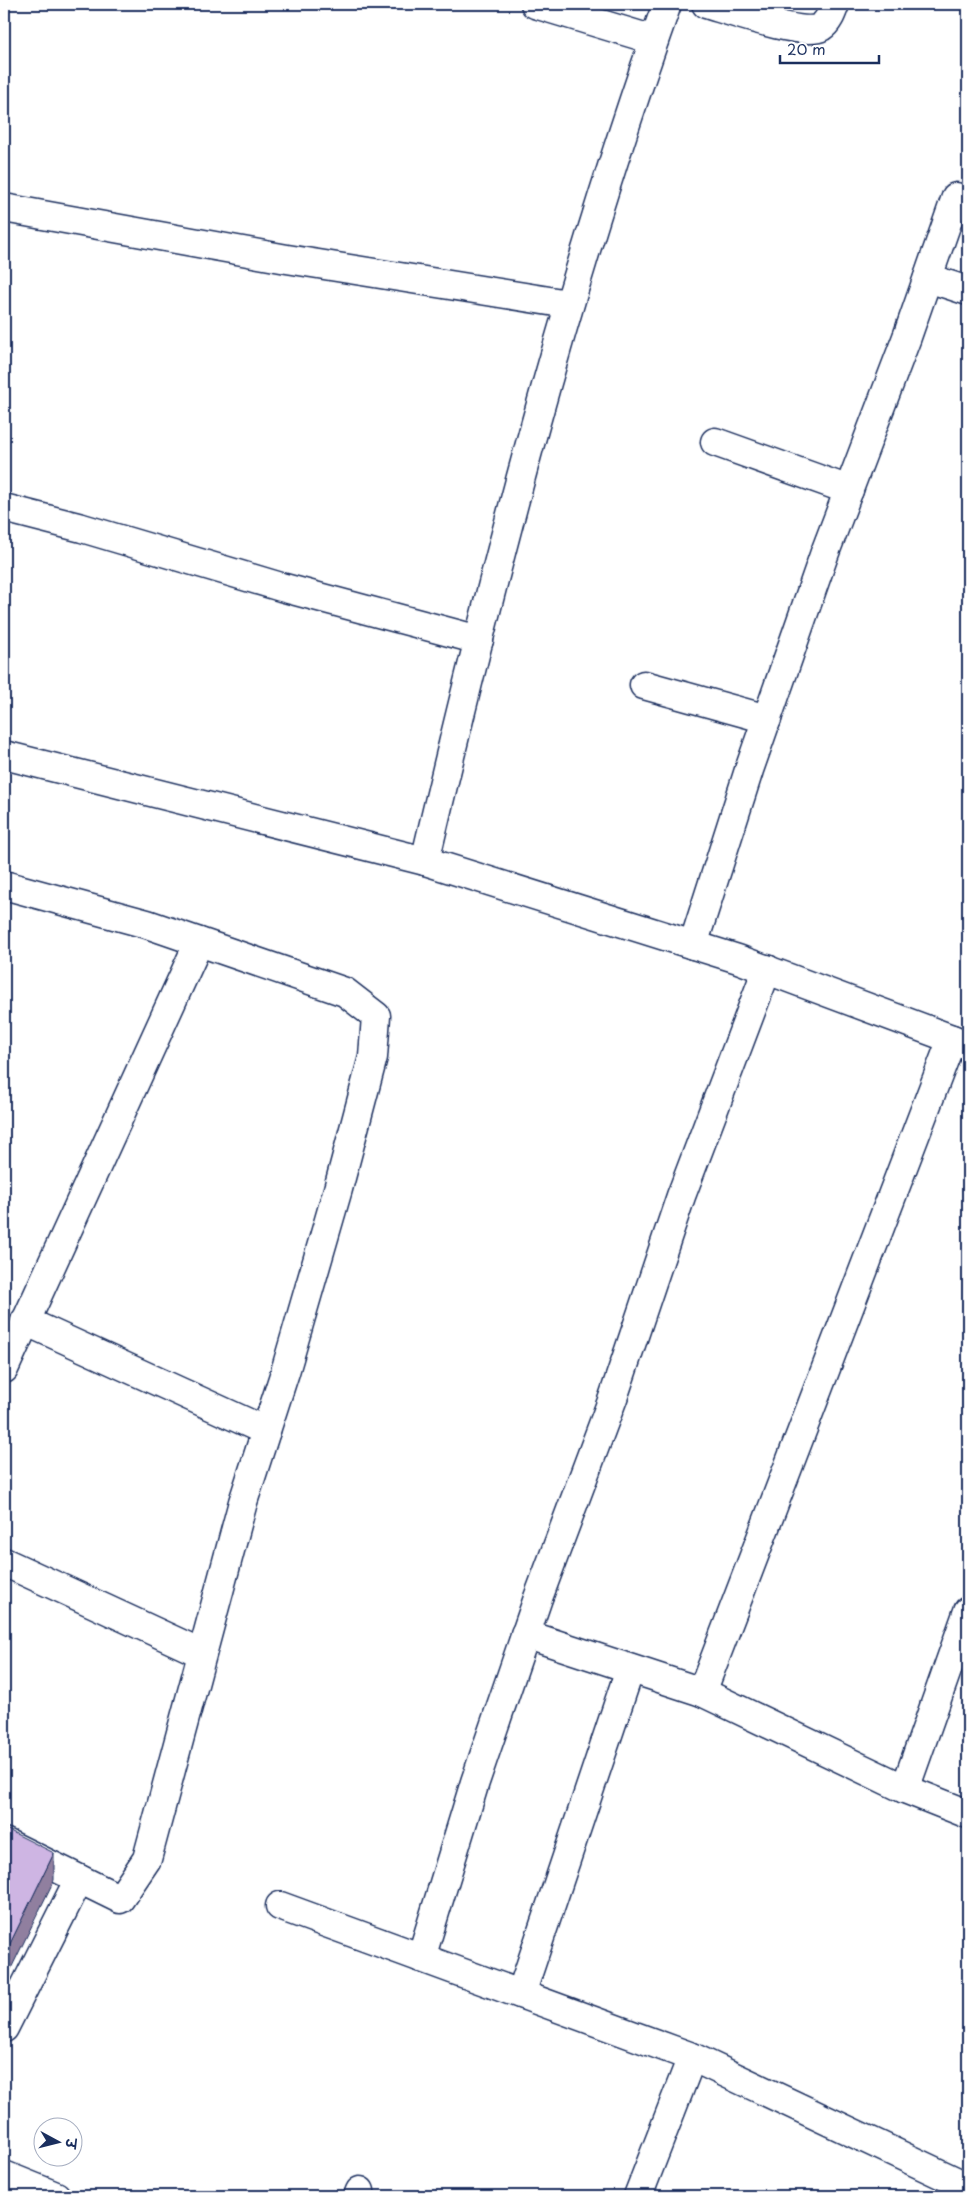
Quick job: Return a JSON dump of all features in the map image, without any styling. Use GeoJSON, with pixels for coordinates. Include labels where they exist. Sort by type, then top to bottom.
{"type":"FeatureCollection","features":[{"type":"Feature","properties":{"kind":"street"},"geometry":{"type":"LineString","coordinates":[[535,4],[654,40]]}},
{"type":"Feature","properties":{"kind":"street"},"geometry":{"type":"LineString","coordinates":[[425,861],[479,640],[568,304],[620,137],[667,4]]}},
{"type":"Feature","properties":{"kind":"street"},"geometry":{"type":"LineString","coordinates":[[706,4],[760,20],[810,31],[822,26],[830,16],[835,4]]}},
{"type":"Feature","properties":{"kind":"street"},"geometry":{"type":"LineString","coordinates":[[693,945],[767,718],[956,197]]}},
{"type":"Feature","properties":{"kind":"street"},"geometry":{"type":"LineString","coordinates":[[4,208],[287,259],[568,304]]}},
{"type":"Feature","properties":{"kind":"street"},"geometry":{"type":"LineString","coordinates":[[928,278],[968,291]]}},
{"type":"Feature","properties":{"kind":"street"},"geometry":{"type":"LineString","coordinates":[[715,442],[849,490]]}},
{"type":"Feature","properties":{"kind":"street"},"geometry":{"type":"LineString","coordinates":[[4,508],[82,528],[281,587],[479,640]]}},
{"type":"Feature","properties":{"kind":"street"},"geometry":{"type":"LineString","coordinates":[[644,685],[767,718]]}},
{"type":"Feature","properties":{"kind":"street"},"geometry":{"type":"LineString","coordinates":[[4,755],[425,861],[767,969],[960,1042],[702,1692]]}},
{"type":"Feature","properties":{"kind":"street"},"geometry":{"type":"LineString","coordinates":[[4,885],[147,924],[345,992],[376,1016],[373,1058],[338,1189],[243,1502],[147,1859],[120,1899],[4,1842]]}},
{"type":"Feature","properties":{"kind":"street"},"geometry":{"type":"LineString","coordinates":[[4,1369],[200,942]]}},
{"type":"Feature","properties":{"kind":"street"},"geometry":{"type":"LineString","coordinates":[[420,1958],[475,1782],[525,1634],[613,1398],[681,1196],[767,969]]}},
{"type":"Feature","properties":{"kind":"street"},"geometry":{"type":"LineString","coordinates":[[25,1322],[266,1431]]}},
{"type":"Feature","properties":{"kind":"street"},"geometry":{"type":"LineString","coordinates":[[4,1562],[201,1653]]}},
{"type":"Feature","properties":{"kind":"street"},"geometry":{"type":"LineString","coordinates":[[905,1789],[968,1611]]}},
{"type":"Feature","properties":{"kind":"street"},"geometry":{"type":"LineString","coordinates":[[525,1634],[702,1692],[905,1789],[968,1814]]}},
{"type":"Feature","properties":{"kind":"street"},"geometry":{"type":"LineString","coordinates":[[521,1994],[630,1669]]}},
{"type":"Feature","properties":{"kind":"street"},"geometry":{"type":"LineString","coordinates":[[4,2028],[79,1879]]}},
{"type":"Feature","properties":{"kind":"street"},"geometry":{"type":"LineString","coordinates":[[280,1906],[692,2056],[968,2187]]}},
{"type":"Feature","properties":{"kind":"street"},"geometry":{"type":"LineString","coordinates":[[638,2196],[692,2056]]}},
{"type":"Feature","properties":{"kind":"street"},"geometry":{"type":"LineString","coordinates":[[4,2175],[56,2196]]}},
{"type":"Feature","properties":{"kind":"building"},"geometry":{"type":"Polygon","coordinates":[[[4,1828],[54,1853],[4,1956],[4,1828]]]}}]}
